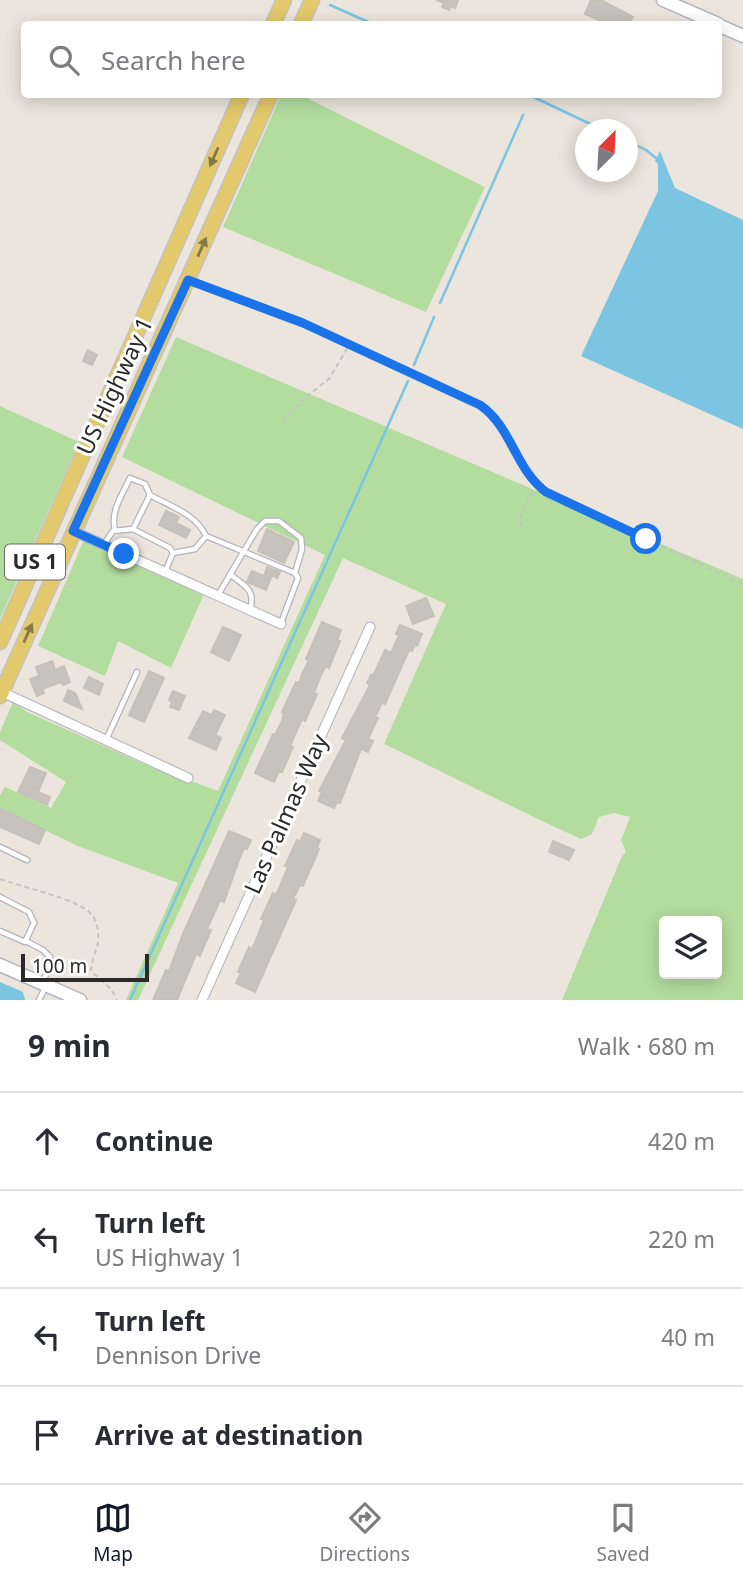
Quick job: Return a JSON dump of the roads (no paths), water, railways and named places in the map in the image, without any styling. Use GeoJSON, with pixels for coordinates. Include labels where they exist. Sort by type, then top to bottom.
{"type":"FeatureCollection","features":[{"type":"Feature","properties":{"kind":"main road"},"geometry":{"type":"LineString","coordinates":[[274,21],[284,0]]}},
{"type":"Feature","properties":{"kind":"main road"},"geometry":{"type":"LineString","coordinates":[[302,21],[312,0]]}},
{"type":"Feature","properties":{"kind":"main road","name":"US Highway 1"},"geometry":{"type":"LineString","coordinates":[[0,642],[240,98]]}},
{"type":"Feature","properties":{"kind":"main road","name":"US Highway 1"},"geometry":{"type":"LineString","coordinates":[[1,694],[269,98]]}},
{"type":"Feature","properties":{"kind":"main road"},"geometry":{"type":"LineString","coordinates":[[71,483],[70,513],[73,531]]}},
{"type":"Feature","properties":{"kind":"street"},"geometry":{"type":"LineString","coordinates":[[663,0],[709,21]]}},
{"type":"Feature","properties":{"kind":"street"},"geometry":{"type":"LineString","coordinates":[[722,27],[743,36]]}},
{"type":"Feature","properties":{"kind":"street"},"geometry":{"type":"LineString","coordinates":[[73,531],[281,624]]}},
{"type":"Feature","properties":{"kind":"street","name":"Las Palmas Way"},"geometry":{"type":"LineString","coordinates":[[202,1000],[370,627]]}},
{"type":"Feature","properties":{"kind":"street"},"geometry":{"type":"LineString","coordinates":[[1,694],[188,778]]}},
{"type":"Feature","properties":{"kind":"street"},"geometry":{"type":"LineString","coordinates":[[0,965],[80,1000]]}},
{"type":"Feature","properties":{"kind":"lane"},"geometry":{"type":"LineString","coordinates":[[115,530],[112,520],[114,513],[130,478],[145,484],[149,495],[189,515],[206,536],[295,573],[298,578],[281,624]]}},
{"type":"Feature","properties":{"kind":"lane"},"geometry":{"type":"LineString","coordinates":[[133,529],[149,495]]}},
{"type":"Feature","properties":{"kind":"lane"},"geometry":{"type":"LineString","coordinates":[[217,596],[257,529],[265,521],[279,521],[296,533],[302,543],[295,573]]}},
{"type":"Feature","properties":{"kind":"lane"},"geometry":{"type":"LineString","coordinates":[[104,545],[115,530],[133,529],[164,542],[173,553]]}},
{"type":"Feature","properties":{"kind":"lane"},"geometry":{"type":"LineString","coordinates":[[173,553],[195,549],[206,536]]}},
{"type":"Feature","properties":{"kind":"lane"},"geometry":{"type":"LineString","coordinates":[[165,572],[173,553]]}},
{"type":"Feature","properties":{"kind":"lane"},"geometry":{"type":"LineString","coordinates":[[231,575],[251,592],[253,599],[250,610]]}},
{"type":"Feature","properties":{"kind":"lane"},"geometry":{"type":"LineString","coordinates":[[106,740],[137,672]]}},
{"type":"Feature","properties":{"kind":"lane"},"geometry":{"type":"LineString","coordinates":[[0,847],[27,860]]}},
{"type":"Feature","properties":{"kind":"lane"},"geometry":{"type":"LineString","coordinates":[[0,897],[32,915],[34,923],[26,941]]}},
{"type":"Feature","properties":{"kind":"lane"},"geometry":{"type":"LineString","coordinates":[[0,932],[26,941],[47,952],[50,957],[50,967],[39,1000]]}},
{"type":"Feature","properties":{"kind":"water"},"geometry":{"type":"Polygon","coordinates":[[[660,151],[675,188],[743,220],[743,429],[581,356],[658,191],[658,164],[655,161],[660,151]]]}},
{"type":"Feature","properties":{"kind":"water"},"geometry":{"type":"Polygon","coordinates":[[[0,982],[23,992],[25,1000],[0,1000],[0,982]]]}},
{"type":"Feature","properties":{"kind":"waterway"},"geometry":{"type":"LineString","coordinates":[[330,5],[366,21]]}},
{"type":"Feature","properties":{"kind":"waterway"},"geometry":{"type":"LineString","coordinates":[[535,98],[580,119]]}},
{"type":"Feature","properties":{"kind":"waterway"},"geometry":{"type":"LineString","coordinates":[[440,303],[523,115]]}},
{"type":"Feature","properties":{"kind":"waterway"},"geometry":{"type":"LineString","coordinates":[[638,146],[657,159]]}},
{"type":"Feature","properties":{"kind":"waterway"},"geometry":{"type":"LineString","coordinates":[[414,365],[434,317]]}},
{"type":"Feature","properties":{"kind":"waterway"},"geometry":{"type":"LineString","coordinates":[[130,1000],[408,381]]}}]}
